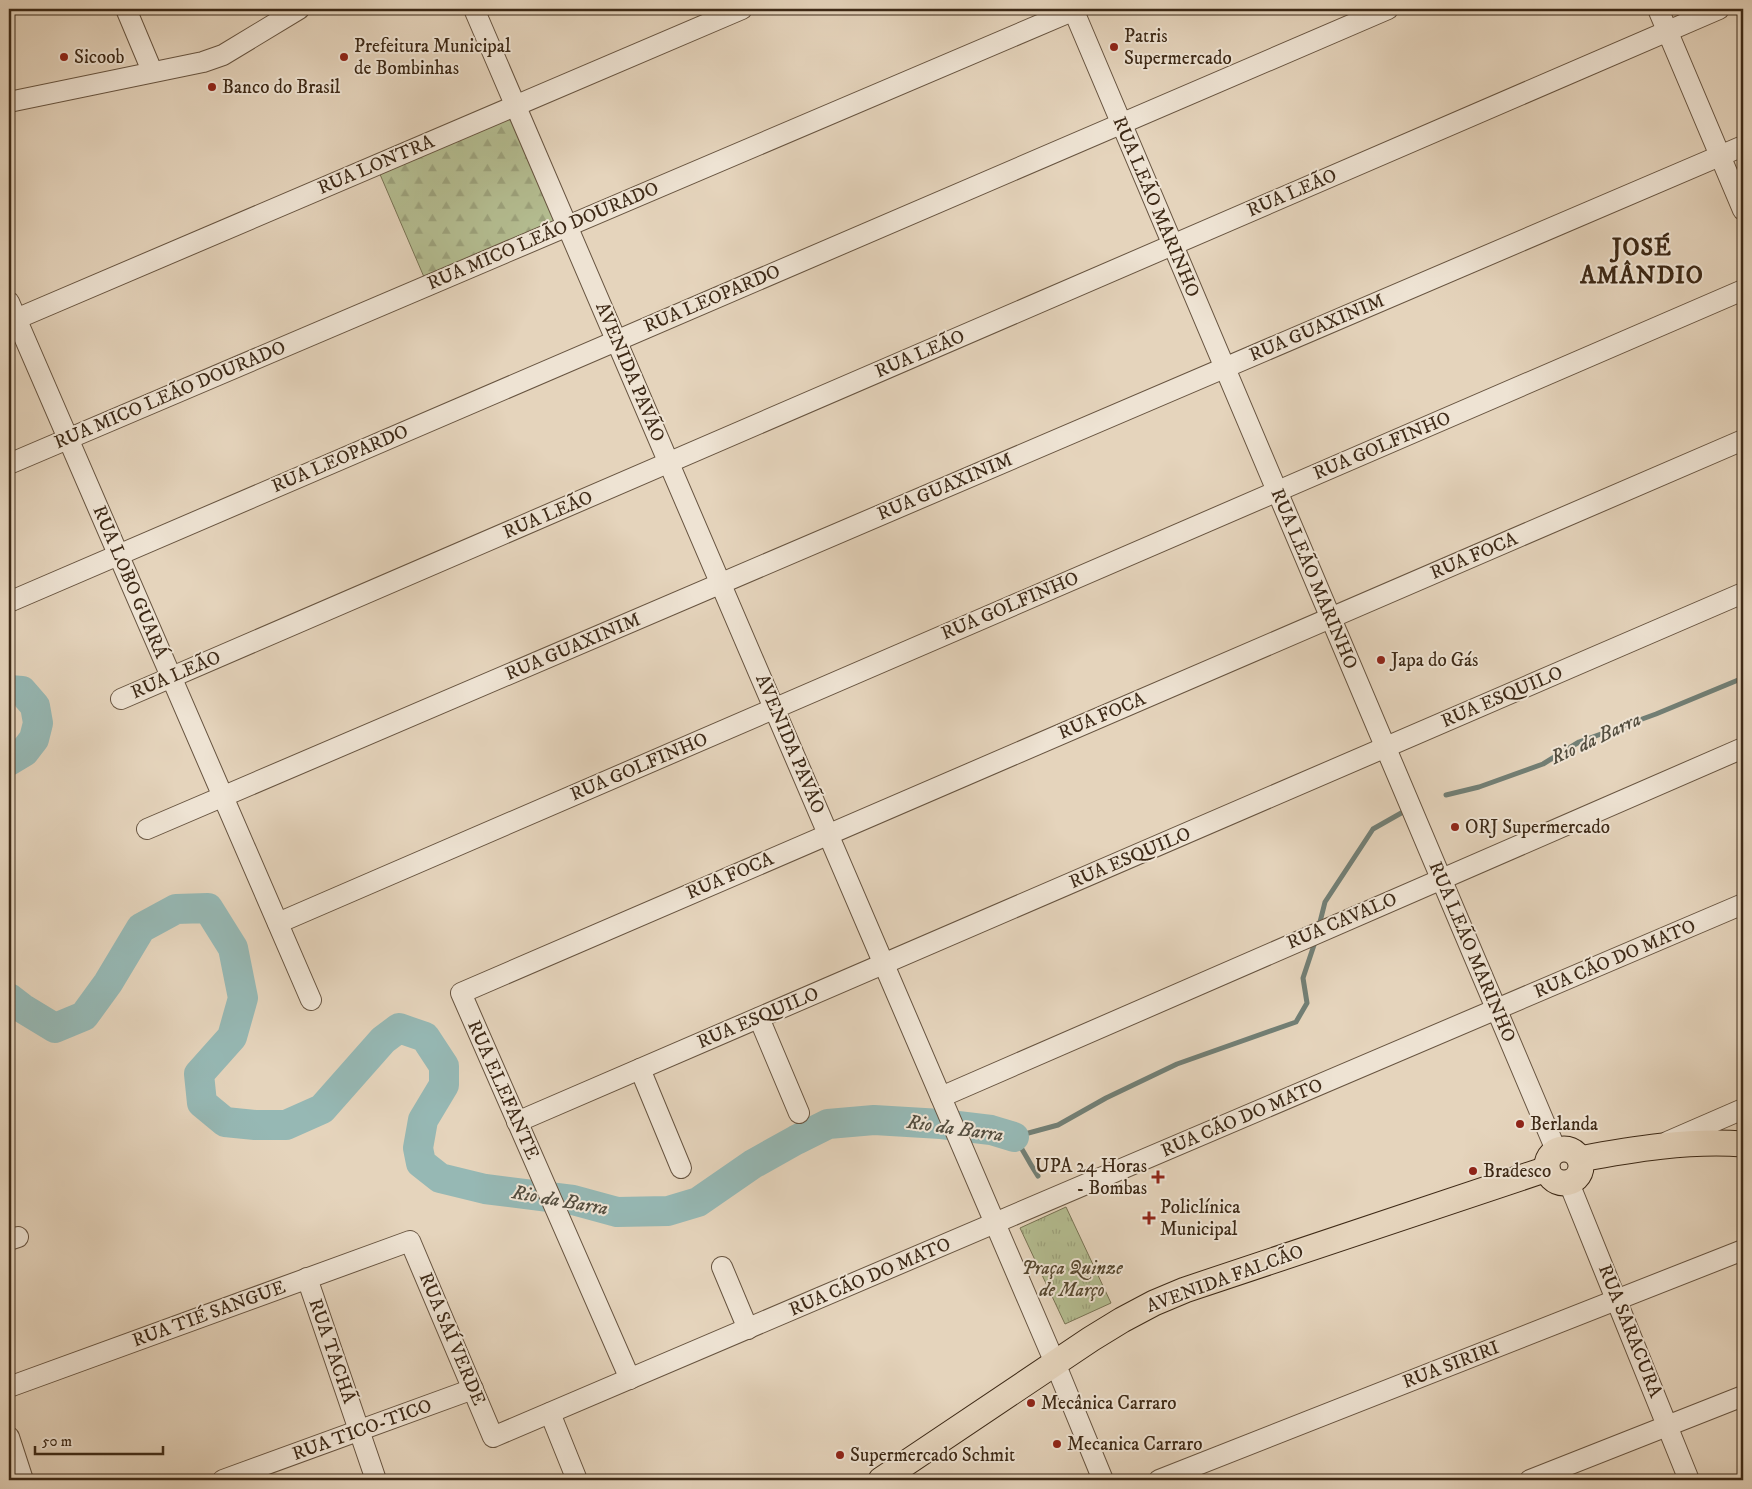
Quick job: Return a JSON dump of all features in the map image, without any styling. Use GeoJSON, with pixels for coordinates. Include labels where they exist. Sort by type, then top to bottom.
{"type":"FeatureCollection","features":[{"type":"Feature","properties":{"kind":"main road"},"geometry":{"type":"LineString","coordinates":[[1580,1160],[1653,1148],[1701,1143],[1743,1144]]}},
{"type":"Feature","properties":{"kind":"main road"},"geometry":{"type":"LineString","coordinates":[[1562,1148],[1573,1151],[1580,1160],[1582,1165],[1578,1176],[1569,1183],[1558,1182],[1553,1179],[1551,1160],[1562,1148]]}},
{"type":"Feature","properties":{"kind":"main road","name":"AVENIDA FALCÃO"},"geometry":{"type":"LineString","coordinates":[[882,1480],[1055,1363],[1122,1320],[1154,1303],[1185,1290],[1551,1160]]}},
{"type":"Feature","properties":{"kind":"street"},"geometry":{"type":"LineString","coordinates":[[126,9],[152,71]]}},
{"type":"Feature","properties":{"kind":"street"},"geometry":{"type":"LineString","coordinates":[[10,99],[203,62],[223,55],[299,9]]}},
{"type":"Feature","properties":{"kind":"street","name":"AVENIDA PAVÃO"},"geometry":{"type":"LineString","coordinates":[[474,9],[996,1223],[1102,1480]]}},
{"type":"Feature","properties":{"kind":"street","name":"RUA LONTRA"},"geometry":{"type":"LineString","coordinates":[[11,314],[516,106],[742,9]]}},
{"type":"Feature","properties":{"kind":"street","name":"RUA LEÃO MARINHO"},"geometry":{"type":"LineString","coordinates":[[1074,9],[1496,1010],[1551,1160]]}},
{"type":"Feature","properties":{"kind":"street","name":"RUA MICO LEÃO DOURADO"},"geometry":{"type":"LineString","coordinates":[[9,464],[1074,9]]}},
{"type":"Feature","properties":{"kind":"street","name":"RUA LEOPARDO"},"geometry":{"type":"LineString","coordinates":[[9,602],[1388,9]]}},
{"type":"Feature","properties":{"kind":"street"},"geometry":{"type":"LineString","coordinates":[[1658,9],[1743,210]]}},
{"type":"Feature","properties":{"kind":"street","name":"RUA LEÃO"},"geometry":{"type":"LineString","coordinates":[[121,699],[1719,9]]}},
{"type":"Feature","properties":{"kind":"street","name":"RUA GUAXINIM"},"geometry":{"type":"LineString","coordinates":[[147,829],[1743,146]]}},
{"type":"Feature","properties":{"kind":"street","name":"RUA GOLFINHO"},"geometry":{"type":"LineString","coordinates":[[278,923],[1743,290]]}},
{"type":"Feature","properties":{"kind":"street","name":"RUA LOBO GUARÁ"},"geometry":{"type":"LineString","coordinates":[[11,314],[68,439],[311,1000]]}},
{"type":"Feature","properties":{"kind":"street","name":"RUA FOCA"},"geometry":{"type":"LineString","coordinates":[[461,993],[1743,440]]}},
{"type":"Feature","properties":{"kind":"street","name":"RUA ESQUILO"},"geometry":{"type":"LineString","coordinates":[[517,1122],[1743,593]]}},
{"type":"Feature","properties":{"kind":"street","name":"RUA CAVALO"},"geometry":{"type":"LineString","coordinates":[[941,1097],[1334,924],[1743,748]]}},
{"type":"Feature","properties":{"kind":"street","name":"RUA CÃO DO MATO"},"geometry":{"type":"LineString","coordinates":[[493,1438],[1743,904]]}},
{"type":"Feature","properties":{"kind":"street","name":"RUA ELEFANTE"},"geometry":{"type":"LineString","coordinates":[[461,993],[630,1379]]}},
{"type":"Feature","properties":{"kind":"street"},"geometry":{"type":"LineString","coordinates":[[759,1018],[799,1113]]}},
{"type":"Feature","properties":{"kind":"street"},"geometry":{"type":"LineString","coordinates":[[640,1069],[681,1168]]}},
{"type":"Feature","properties":{"kind":"street"},"geometry":{"type":"LineString","coordinates":[[1653,1148],[1743,1109]]}},
{"type":"Feature","properties":{"kind":"street","name":"RUA SARACURA"},"geometry":{"type":"LineString","coordinates":[[1569,1183],[1690,1480]]}},
{"type":"Feature","properties":{"kind":"street","name":"RUA TIÉ SANGUE"},"geometry":{"type":"LineString","coordinates":[[9,1387],[410,1240]]}},
{"type":"Feature","properties":{"kind":"street","name":"RUA SAÍ VERDE"},"geometry":{"type":"LineString","coordinates":[[410,1240],[493,1438]]}},
{"type":"Feature","properties":{"kind":"street","name":"RUA SIRIRI"},"geometry":{"type":"LineString","coordinates":[[1159,1480],[1743,1250]]}},
{"type":"Feature","properties":{"kind":"street"},"geometry":{"type":"LineString","coordinates":[[722,1267],[748,1329]]}},
{"type":"Feature","properties":{"kind":"street","name":"RUA TACHÃ"},"geometry":{"type":"LineString","coordinates":[[307,1278],[376,1480]]}},
{"type":"Feature","properties":{"kind":"street","name":"RUA TICO-TICO"},"geometry":{"type":"LineString","coordinates":[[223,1480],[473,1389]]}},
{"type":"Feature","properties":{"kind":"street"},"geometry":{"type":"LineString","coordinates":[[1530,1480],[1743,1396]]}},
{"type":"Feature","properties":{"kind":"street"},"geometry":{"type":"LineString","coordinates":[[550,1413],[576,1480]]}},
{"type":"Feature","properties":{"kind":"street"},"geometry":{"type":"LineString","coordinates":[[9,1437],[23,1480]]}},
{"type":"Feature","properties":{"kind":"green space"},"geometry":{"type":"Polygon","coordinates":[[[513,115],[559,220],[424,277],[379,172],[513,115]]]}},
{"type":"Feature","properties":{"kind":"green space","name":"Praça Quinze de Março"},"geometry":{"type":"Polygon","coordinates":[[[1066,1207],[1111,1303],[1065,1324],[1020,1228],[1066,1207]]]}},
{"type":"Feature","properties":{"kind":"waterway","name":"Rio da Barra"},"geometry":{"type":"LineString","coordinates":[[1446,795],[1479,787],[1543,764],[1579,742],[1656,714],[1743,678]]}},
{"type":"Feature","properties":{"kind":"waterway","name":"Rio da Barra"},"geometry":{"type":"LineString","coordinates":[[9,690],[22,691],[35,706],[38,723],[34,739],[24,752],[9,761]]}},
{"type":"Feature","properties":{"kind":"waterway","name":"Rio da Barra"},"geometry":{"type":"LineString","coordinates":[[1319,926],[1325,902],[1373,829],[1403,812]]}},
{"type":"Feature","properties":{"kind":"waterway","name":"Rio da Barra"},"geometry":{"type":"LineString","coordinates":[[9,998],[55,1028],[84,1016],[108,983],[141,928],[176,909],[208,908],[233,948],[243,998],[232,1037],[199,1074],[202,1103],[225,1122],[255,1125],[286,1125],[322,1109],[383,1040],[399,1028],[425,1037],[444,1066],[444,1085],[423,1120],[418,1148],[421,1163],[440,1178],[485,1189],[573,1200],[617,1212],[668,1211],[698,1202],[753,1164],[828,1124],[874,1120],[941,1124],[991,1130],[1014,1137]]}},
{"type":"Feature","properties":{"kind":"waterway","name":"Rio da Barra"},"geometry":{"type":"LineString","coordinates":[[1038,1176],[1014,1137],[1058,1125],[1106,1098],[1177,1064],[1296,1022],[1307,1003],[1303,978],[1316,939]]}},
{"type":"Feature","properties":{"kind":"place","name":"Patris Supermercado"},"geometry":{"type":"Point","coordinates":[1114,47]}},
{"type":"Feature","properties":{"kind":"place","name":"Sicoob"},"geometry":{"type":"Point","coordinates":[64,57]}},
{"type":"Feature","properties":{"kind":"place","name":"Prefeitura Municipal de Bombinhas"},"geometry":{"type":"Point","coordinates":[344,57]}},
{"type":"Feature","properties":{"kind":"place","name":"Banco do Brasil"},"geometry":{"type":"Point","coordinates":[212,87]}},
{"type":"Feature","properties":{"kind":"place","name":"Japa do Gás"},"geometry":{"type":"Point","coordinates":[1381,660]}},
{"type":"Feature","properties":{"kind":"place","name":"ORJ Supermercado"},"geometry":{"type":"Point","coordinates":[1455,827]}},
{"type":"Feature","properties":{"kind":"place","name":"Berlanda"},"geometry":{"type":"Point","coordinates":[1520,1124]}},
{"type":"Feature","properties":{"kind":"place","name":"Bradesco"},"geometry":{"type":"Point","coordinates":[1473,1171]}},
{"type":"Feature","properties":{"kind":"place","name":"UPA 24 Horas - Bombas"},"geometry":{"type":"Point","coordinates":[1158,1177]}},
{"type":"Feature","properties":{"kind":"place","name":"Policlínica Municipal"},"geometry":{"type":"Point","coordinates":[1149,1218]}},
{"type":"Feature","properties":{"kind":"place","name":"Mecânica Carraro"},"geometry":{"type":"Point","coordinates":[1031,1403]}},
{"type":"Feature","properties":{"kind":"place","name":"Mecanica Carraro"},"geometry":{"type":"Point","coordinates":[1057,1444]}},
{"type":"Feature","properties":{"kind":"place","name":"Supermercado Schmit"},"geometry":{"type":"Point","coordinates":[840,1455]}},
{"type":"Feature","properties":{"kind":"district","name":"JOSÉ AMÂNDIO"},"geometry":{"type":"Point","coordinates":[1642,262]}}]}
